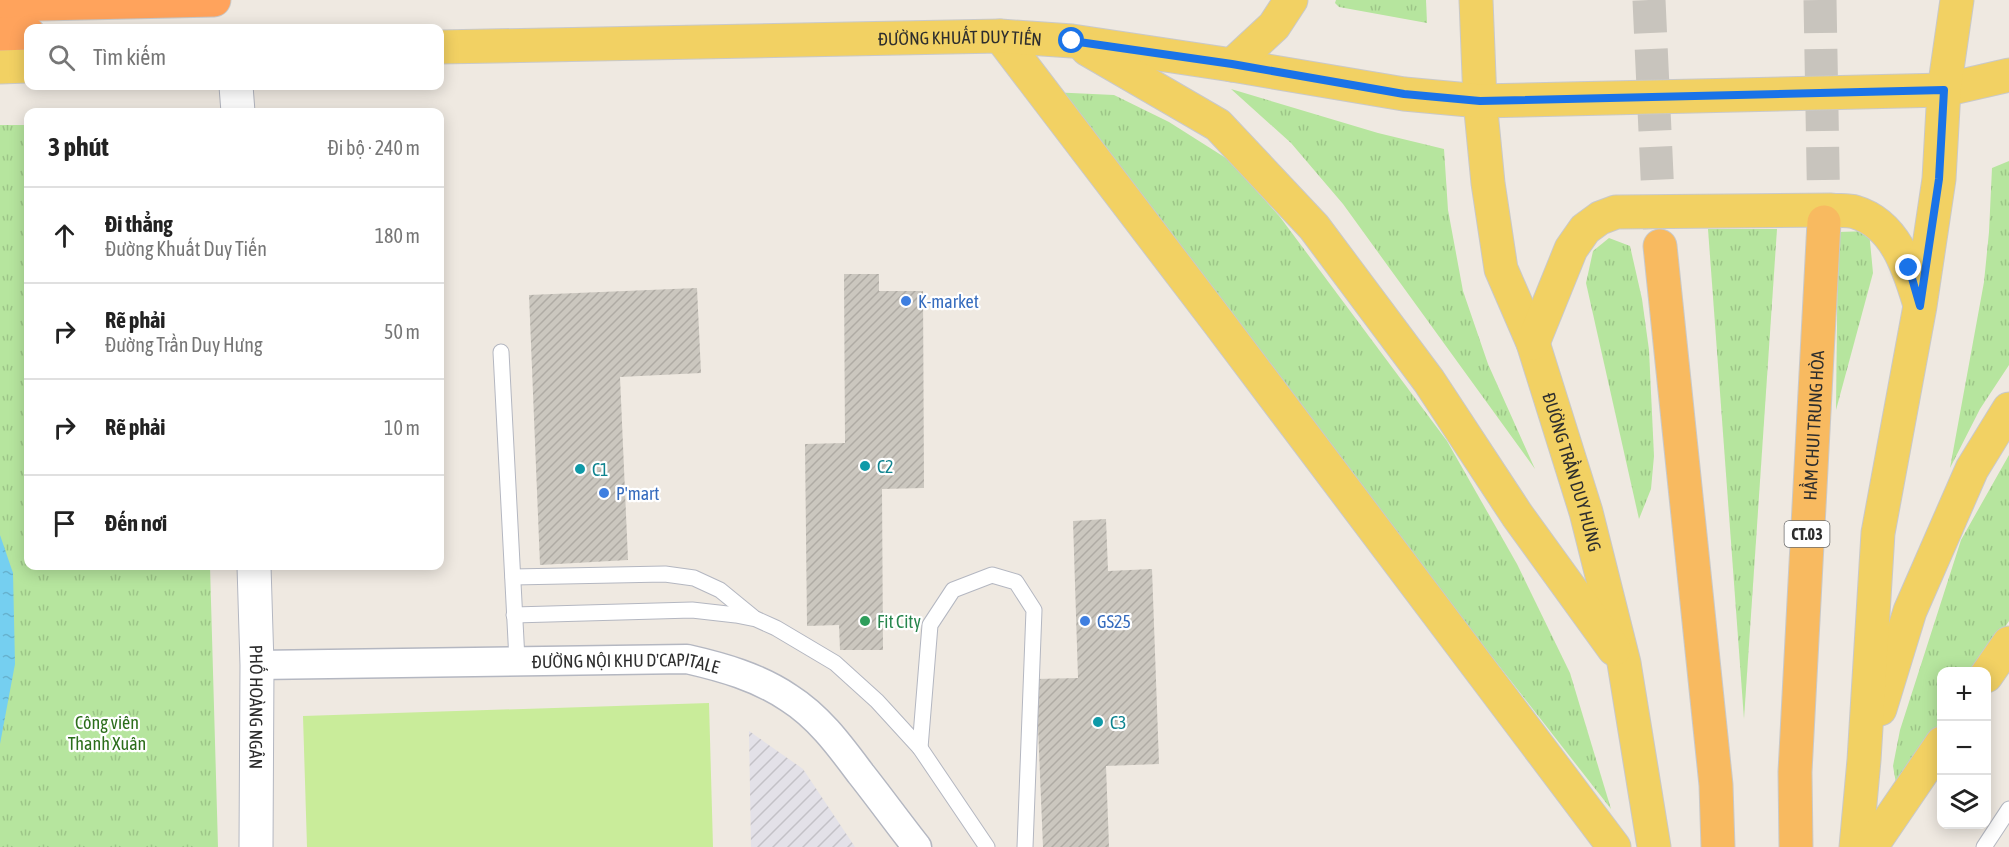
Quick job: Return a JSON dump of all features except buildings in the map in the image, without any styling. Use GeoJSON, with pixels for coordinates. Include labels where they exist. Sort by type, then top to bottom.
{"type":"FeatureCollection","features":[{"type":"Feature","properties":{"kind":"highway"},"geometry":{"type":"LineString","coordinates":[[0,5],[214,0]]}},
{"type":"Feature","properties":{"kind":"highway"},"geometry":{"type":"LineString","coordinates":[[0,34],[24,33]]}},
{"type":"Feature","properties":{"kind":"highway","name":"HẦM CHUI TRUNG HÒA"},"geometry":{"type":"LineString","coordinates":[[1796,847],[1794,772],[1824,222]]}},
{"type":"Feature","properties":{"kind":"highway"},"geometry":{"type":"LineString","coordinates":[[1660,246],[1716,785],[1718,847]]}},
{"type":"Feature","properties":{"kind":"main road"},"geometry":{"type":"LineString","coordinates":[[1232,64],[1274,26],[1291,0]]}},
{"type":"Feature","properties":{"kind":"main road","name":"ĐƯỜNG TRẦN DUY HƯNG"},"geometry":{"type":"LineString","coordinates":[[1476,0],[1480,101],[1488,183],[1502,269],[1533,343],[1586,512],[1624,663],[1654,847]]}},
{"type":"Feature","properties":{"kind":"main road"},"geometry":{"type":"LineString","coordinates":[[1856,847],[1864,760],[1878,533],[1920,306],[1939,179],[1944,90],[1957,0]]}},
{"type":"Feature","properties":{"kind":"main road"},"geometry":{"type":"LineString","coordinates":[[1000,36],[1614,847]]}},
{"type":"Feature","properties":{"kind":"main road","name":"ĐƯỜNG KHUẤT DUY TIẾN"},"geometry":{"type":"LineString","coordinates":[[444,47],[1000,36],[1072,41],[1232,64],[1404,94],[1480,101],[1944,90],[2009,75]]}},
{"type":"Feature","properties":{"kind":"main road"},"geometry":{"type":"LineString","coordinates":[[1072,41],[1218,125],[1314,227],[1429,381],[1518,515],[1624,663]]}},
{"type":"Feature","properties":{"kind":"main road"},"geometry":{"type":"LineString","coordinates":[[0,68],[24,66]]}},
{"type":"Feature","properties":{"kind":"main road"},"geometry":{"type":"LineString","coordinates":[[1533,343],[1571,249],[1585,229],[1600,218],[1616,212],[1831,210],[1854,212],[1873,221],[1892,238],[1909,268],[1920,306]]}},
{"type":"Feature","properties":{"kind":"main road"},"geometry":{"type":"LineString","coordinates":[[1864,760],[1910,611],[1972,469],[2009,409]]}},
{"type":"Feature","properties":{"kind":"main road"},"geometry":{"type":"LineString","coordinates":[[1991,669],[2009,643]]}},
{"type":"Feature","properties":{"kind":"main road"},"geometry":{"type":"LineString","coordinates":[[1871,847],[1937,748]]}},
{"type":"Feature","properties":{"kind":"street"},"geometry":{"type":"LineString","coordinates":[[237,90],[238,108]]}},
{"type":"Feature","properties":{"kind":"street","name":"PHỐ HOÀNG NGÂN"},"geometry":{"type":"LineString","coordinates":[[254,570],[257,665],[256,847]]}},
{"type":"Feature","properties":{"kind":"street","name":"ĐƯỜNG NỘI KHU D'CAPITALE"},"geometry":{"type":"LineString","coordinates":[[257,665],[687,659],[713,665],[766,684],[790,698],[816,719],[839,745],[917,847]]}},
{"type":"Feature","properties":{"kind":"lane"},"geometry":{"type":"LineString","coordinates":[[501,352],[517,660]]}},
{"type":"Feature","properties":{"kind":"lane"},"geometry":{"type":"LineString","coordinates":[[513,577],[665,574],[694,578],[720,590],[756,619]]}},
{"type":"Feature","properties":{"kind":"lane"},"geometry":{"type":"LineString","coordinates":[[920,748],[930,625],[953,590],[992,575],[1016,582],[1034,609],[1025,847]]}},
{"type":"Feature","properties":{"kind":"lane"},"geometry":{"type":"LineString","coordinates":[[514,615],[692,610],[756,619],[776,628],[835,663],[877,701],[920,748],[987,847]]}},
{"type":"Feature","properties":{"kind":"lane"},"geometry":{"type":"LineString","coordinates":[[1984,847],[2009,809]]}},
{"type":"Feature","properties":{"kind":"shaded area"},"geometry":{"type":"Polygon","coordinates":[[[749,731],[803,769],[855,847],[751,847],[749,731]]]}},
{"type":"Feature","properties":{"kind":"green space"},"geometry":{"type":"Polygon","coordinates":[[[1336,0],[1426,0],[1427,23],[1339,7],[1335,3],[1336,0]]]}},
{"type":"Feature","properties":{"kind":"green space"},"geometry":{"type":"Polygon","coordinates":[[[1231,89],[1378,133],[1444,149],[1448,210],[1463,291],[1488,364],[1535,469],[1343,204],[1291,143],[1231,89]]]}},
{"type":"Feature","properties":{"kind":"green space"},"geometry":{"type":"Polygon","coordinates":[[[1050,92],[1114,95],[1169,122],[1229,160],[1280,217],[1447,441],[1517,564],[1570,673],[1611,809],[1050,92]]]}},
{"type":"Feature","properties":{"kind":"green space","name":"Công viên Thanh Xuân"},"geometry":{"type":"Polygon","coordinates":[[[0,125],[24,125],[24,570],[210,570],[218,847],[0,847],[0,125]]]}},
{"type":"Feature","properties":{"kind":"green space"},"geometry":{"type":"Polygon","coordinates":[[[2009,161],[2009,365],[1980,409],[1950,468],[1984,282],[1992,168],[2009,161]]]}},
{"type":"Feature","properties":{"kind":"green space"},"geometry":{"type":"Polygon","coordinates":[[[1708,229],[1777,229],[1744,719],[1708,229]]]}},
{"type":"Feature","properties":{"kind":"green space"},"geometry":{"type":"Polygon","coordinates":[[[1869,231],[1873,273],[1836,410],[1838,232],[1869,231]]]}},
{"type":"Feature","properties":{"kind":"green space"},"geometry":{"type":"Polygon","coordinates":[[[1609,238],[1630,246],[1642,299],[1649,350],[1654,456],[1651,489],[1639,519],[1586,283],[1593,251],[1609,238]]]}},
{"type":"Feature","properties":{"kind":"green space"},"geometry":{"type":"Polygon","coordinates":[[[2009,455],[2009,621],[1978,667],[1937,667],[1937,728],[1897,789],[1893,766],[1900,730],[1961,540],[2009,455]]]}},
{"type":"Feature","properties":{"kind":"green space"},"geometry":{"type":"Polygon","coordinates":[[[709,703],[713,847],[307,847],[303,716],[709,703]]]}},
{"type":"Feature","properties":{"kind":"water"},"geometry":{"type":"Polygon","coordinates":[[[0,535],[13,573],[15,664],[0,744],[0,535]]]}},
{"type":"Feature","properties":{"kind":"tunnel"},"geometry":{"type":"LineString","coordinates":[[1649,0],[1660,241]]}},
{"type":"Feature","properties":{"kind":"tunnel"},"geometry":{"type":"LineString","coordinates":[[1820,0],[1824,222]]}},
{"type":"Feature","properties":{"kind":"place","name":"K-market"},"geometry":{"type":"Point","coordinates":[906,301]}},
{"type":"Feature","properties":{"kind":"place","name":"C2"},"geometry":{"type":"Point","coordinates":[865,466]}},
{"type":"Feature","properties":{"kind":"place","name":"C1"},"geometry":{"type":"Point","coordinates":[580,469]}},
{"type":"Feature","properties":{"kind":"place","name":"P'mart"},"geometry":{"type":"Point","coordinates":[604,493]}},
{"type":"Feature","properties":{"kind":"place","name":"Fit City"},"geometry":{"type":"Point","coordinates":[865,621]}},
{"type":"Feature","properties":{"kind":"place","name":"GS25"},"geometry":{"type":"Point","coordinates":[1085,621]}},
{"type":"Feature","properties":{"kind":"place","name":"C3"},"geometry":{"type":"Point","coordinates":[1098,722]}},
{"type":"Feature","properties":{"kind":"route"},"geometry":{"type":"LineString","coordinates":[[1072,41],[1232,64],[1404,94],[1480,101],[1944,90],[1939,179],[1920,306],[1909,268]]}}]}
